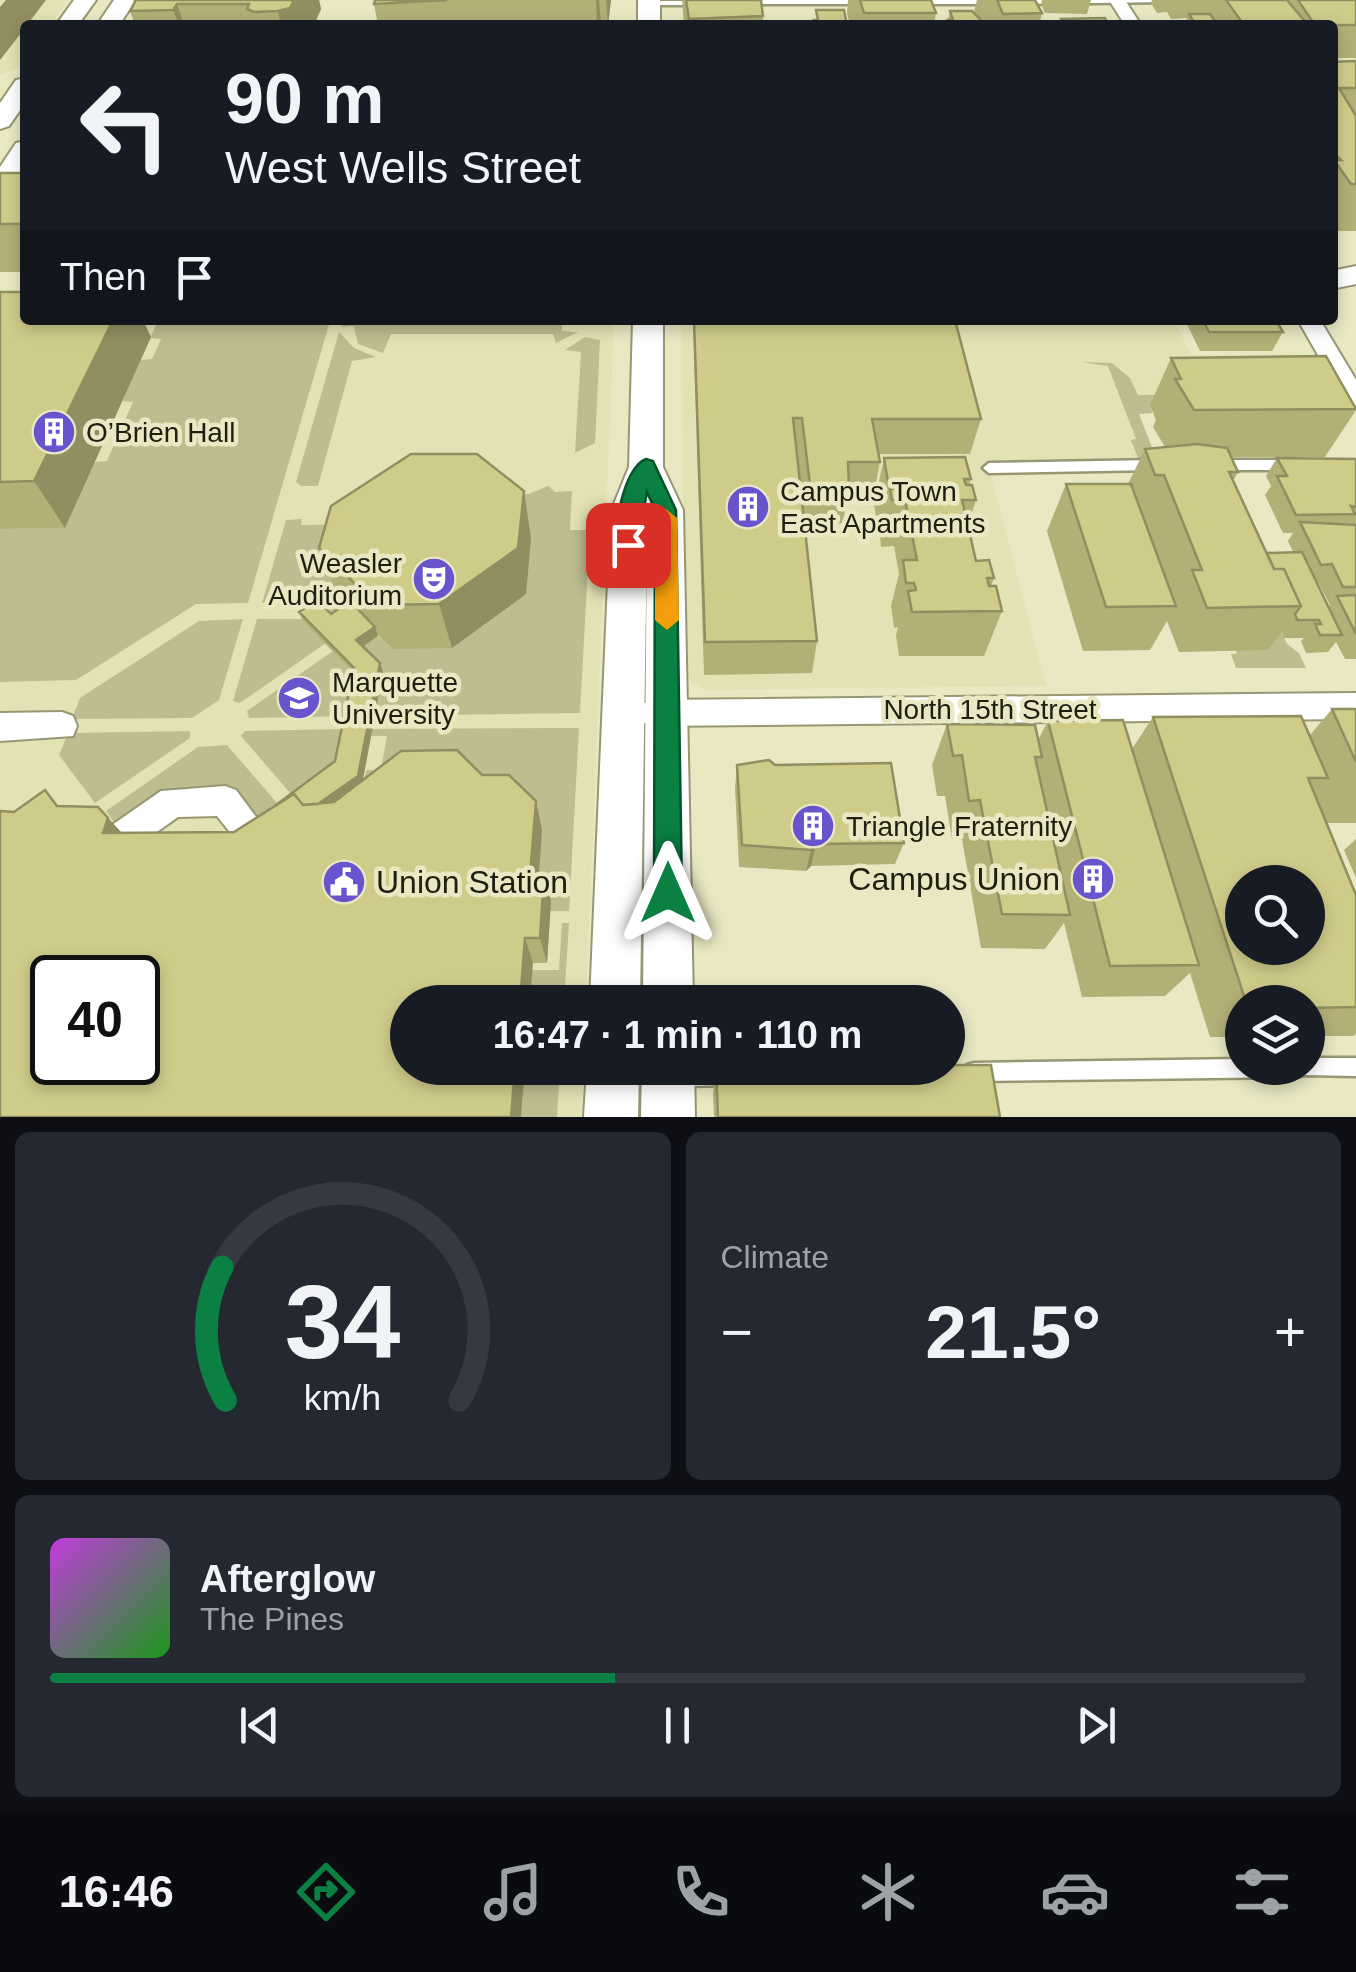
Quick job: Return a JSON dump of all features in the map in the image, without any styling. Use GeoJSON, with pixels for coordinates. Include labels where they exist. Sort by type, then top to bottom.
{"type":"FeatureCollection","features":[{"type":"Feature","properties":{"kind":"street"},"geometry":{"type":"LineString","coordinates":[[0,121],[20,92]]}},
{"type":"Feature","properties":{"kind":"street"},"geometry":{"type":"LineString","coordinates":[[0,186],[20,156]]}},
{"type":"Feature","properties":{"kind":"street"},"geometry":{"type":"LineString","coordinates":[[616,985],[666,510],[646,467],[648,325]]}},
{"type":"Feature","properties":{"kind":"street"},"geometry":{"type":"LineString","coordinates":[[1311,325],[1356,400]]}},
{"type":"Feature","properties":{"kind":"street","name":"North 15th Street"},"geometry":{"type":"LineString","coordinates":[[646,714],[1356,706]]}},
{"type":"Feature","properties":{"kind":"street"},"geometry":{"type":"LineString","coordinates":[[646,714],[667,985]]}},
{"type":"Feature","properties":{"kind":"street"},"geometry":{"type":"LineString","coordinates":[[0,727],[62,726]]}},
{"type":"Feature","properties":{"kind":"street"},"geometry":{"type":"LineString","coordinates":[[611,1117],[612,1085]]}},
{"type":"Feature","properties":{"kind":"lane"},"geometry":{"type":"LineString","coordinates":[[901,2],[1177,0]]}},
{"type":"Feature","properties":{"kind":"lane"},"geometry":{"type":"LineString","coordinates":[[729,2],[882,2]]}},
{"type":"Feature","properties":{"kind":"lane"},"geometry":{"type":"LineString","coordinates":[[649,9],[713,3]]}},
{"type":"Feature","properties":{"kind":"lane"},"geometry":{"type":"LineString","coordinates":[[989,468],[1162,465]]}},
{"type":"Feature","properties":{"kind":"lane"},"geometry":{"type":"LineString","coordinates":[[1200,465],[1312,465]]}},
{"type":"Feature","properties":{"kind":"lane"},"geometry":{"type":"LineString","coordinates":[[1325,1067],[1356,1067]]}},
{"type":"Feature","properties":{"kind":"lane"},"geometry":{"type":"LineString","coordinates":[[965,1072],[1225,1069]]}},
{"type":"Feature","properties":{"kind":"shaded area"},"geometry":{"type":"Polygon","coordinates":[[[0,0],[68,0],[54,20],[20,20],[20,65],[0,75],[0,0]]]}},
{"type":"Feature","properties":{"kind":"shaded area","name":"Marquette University"},"geometry":{"type":"Polygon","coordinates":[[[0,315],[20,319],[20,325],[614,325],[587,985],[390,985],[390,1085],[582,1085],[581,1117],[0,1117],[0,315]]]}},
{"type":"Feature","properties":{"kind":"shaded area"},"geometry":{"type":"Polygon","coordinates":[[[156,325],[329,325],[248,603],[196,604],[76,680],[0,682],[0,529],[65,528],[94,462],[107,461],[133,402],[121,401],[140,360],[152,359],[161,339],[150,338],[156,325]]]}},
{"type":"Feature","properties":{"kind":"shaded area"},"geometry":{"type":"Polygon","coordinates":[[[341,325],[562,325],[562,331],[578,332],[556,343],[553,334],[391,334],[383,353],[358,344],[354,326],[341,325]]]}},
{"type":"Feature","properties":{"kind":"shaded area"},"geometry":{"type":"Polygon","coordinates":[[[681,325],[1176,325],[1191,355],[1300,354],[1323,395],[1132,398],[1156,458],[987,460],[1046,686],[706,690],[691,683],[685,665],[681,325]]]}},
{"type":"Feature","properties":{"kind":"shaded area"},"geometry":{"type":"Polygon","coordinates":[[[339,332],[354,348],[376,357],[352,361],[318,486],[301,486],[296,482],[339,332]]]}},
{"type":"Feature","properties":{"kind":"shaded area"},"geometry":{"type":"Polygon","coordinates":[[[585,337],[600,340],[595,443],[575,453],[581,352],[565,350],[585,337]]]}},
{"type":"Feature","properties":{"kind":"shaded area"},"geometry":{"type":"Polygon","coordinates":[[[1082,362],[1112,363],[1130,378],[1138,395],[1286,394],[1151,405],[1152,413],[1139,414],[1156,458],[1138,458],[1131,440],[1136,439],[1108,366],[1082,362]]]}},
{"type":"Feature","properties":{"kind":"shaded area"},"geometry":{"type":"Polygon","coordinates":[[[548,486],[555,492],[572,491],[570,530],[590,530],[580,713],[375,716],[383,672],[360,649],[378,636],[392,649],[383,495],[529,494],[548,486]]]}},
{"type":"Feature","properties":{"kind":"shaded area"},"geometry":{"type":"Polygon","coordinates":[[[302,519],[301,525],[390,524],[354,610],[335,623],[311,599],[262,603],[286,520],[302,519]]]}},
{"type":"Feature","properties":{"kind":"shaded area"},"geometry":{"type":"Polygon","coordinates":[[[1254,571],[1287,644],[1299,653],[1306,668],[1236,668],[1231,654],[1236,654],[1254,571]]]}},
{"type":"Feature","properties":{"kind":"shaded area"},"geometry":{"type":"Polygon","coordinates":[[[243,619],[219,700],[192,718],[72,719],[80,698],[199,621],[243,619]]]}},
{"type":"Feature","properties":{"kind":"shaded area"},"geometry":{"type":"Polygon","coordinates":[[[257,619],[302,619],[326,643],[240,703],[233,701],[257,619]]]}},
{"type":"Feature","properties":{"kind":"shaded area"},"geometry":{"type":"Polygon","coordinates":[[[333,651],[358,677],[350,716],[249,718],[247,711],[333,651]]]}},
{"type":"Feature","properties":{"kind":"shaded area"},"geometry":{"type":"Polygon","coordinates":[[[579,728],[569,911],[550,911],[362,784],[367,770],[381,770],[387,736],[371,736],[372,729],[579,728]]]}},
{"type":"Feature","properties":{"kind":"shaded area"},"geometry":{"type":"Polygon","coordinates":[[[347,729],[339,769],[297,801],[241,736],[245,731],[347,729]]]}},
{"type":"Feature","properties":{"kind":"shaded area"},"geometry":{"type":"Polygon","coordinates":[[[190,731],[190,738],[95,803],[59,755],[68,733],[190,731]]]}},
{"type":"Feature","properties":{"kind":"shaded area"},"geometry":{"type":"Polygon","coordinates":[[[227,745],[283,810],[252,834],[225,801],[172,802],[124,836],[106,811],[198,747],[227,745]]]}},
{"type":"Feature","properties":{"kind":"shaded area"},"geometry":{"type":"Polygon","coordinates":[[[562,923],[569,923],[565,985],[531,985],[532,970],[559,970],[562,923]]]}},
{"type":"Feature","properties":{"kind":"shaded area"},"geometry":{"type":"Polygon","coordinates":[[[524,1085],[559,1085],[557,1117],[521,1117],[524,1085]]]}},
{"type":"Feature","properties":{"kind":"building"},"geometry":{"type":"Polygon","coordinates":[[[136,0],[294,0],[290,8],[278,11],[254,12],[247,9],[249,4],[177,4],[173,10],[130,11],[136,0]]]}},
{"type":"Feature","properties":{"kind":"building"},"geometry":{"type":"Polygon","coordinates":[[[375,0],[447,0],[374,4],[375,0]]]}},
{"type":"Feature","properties":{"kind":"building"},"geometry":{"type":"Polygon","coordinates":[[[686,0],[761,0],[763,16],[689,19],[686,0]]]}},
{"type":"Feature","properties":{"kind":"building"},"geometry":{"type":"Polygon","coordinates":[[[860,0],[931,0],[936,13],[864,13],[860,0]]]}},
{"type":"Feature","properties":{"kind":"building"},"geometry":{"type":"Polygon","coordinates":[[[997,0],[1035,0],[1042,13],[1003,14],[997,0]]]}},
{"type":"Feature","properties":{"kind":"building"},"geometry":{"type":"Polygon","coordinates":[[[1226,0],[1287,0],[1304,20],[1240,20],[1226,0]]]}},
{"type":"Feature","properties":{"kind":"building"},"geometry":{"type":"Polygon","coordinates":[[[1298,0],[1356,0],[1356,25],[1312,20],[1298,0]]]}},
{"type":"Feature","properties":{"kind":"building"},"geometry":{"type":"Polygon","coordinates":[[[816,10],[844,10],[846,20],[818,20],[816,10]]]}},
{"type":"Feature","properties":{"kind":"building"},"geometry":{"type":"Polygon","coordinates":[[[950,11],[972,11],[980,19],[980,20],[953,20],[950,11]]]}},
{"type":"Feature","properties":{"kind":"building"},"geometry":{"type":"Polygon","coordinates":[[[1189,14],[1210,14],[1214,20],[1193,20],[1189,14]]]}},
{"type":"Feature","properties":{"kind":"building"},"geometry":{"type":"Polygon","coordinates":[[[1105,18],[1106,20],[1062,20],[1105,18]]]}},
{"type":"Feature","properties":{"kind":"building"},"geometry":{"type":"Polygon","coordinates":[[[1356,61],[1356,88],[1339,88],[1356,116],[1356,184],[1351,184],[1338,166],[1341,160],[1338,62],[1356,61]]]}},
{"type":"Feature","properties":{"kind":"building"},"geometry":{"type":"Polygon","coordinates":[[[0,173],[20,173],[20,224],[0,224],[0,173]]]}},
{"type":"Feature","properties":{"kind":"building"},"geometry":{"type":"Polygon","coordinates":[[[0,292],[20,292],[20,325],[111,325],[34,481],[0,482],[0,292]]]}},
{"type":"Feature","properties":{"kind":"building","name":"Campus Town East Apartments"},"geometry":{"type":"Polygon","coordinates":[[[694,325],[956,325],[981,419],[872,419],[880,462],[848,462],[849,488],[811,493],[802,418],[793,418],[817,641],[705,642],[694,325]]]}},
{"type":"Feature","properties":{"kind":"building"},"geometry":{"type":"Polygon","coordinates":[[[1206,325],[1279,325],[1283,332],[1209,332],[1206,325]]]}},
{"type":"Feature","properties":{"kind":"building"},"geometry":{"type":"Polygon","coordinates":[[[1326,356],[1356,409],[1194,410],[1175,379],[1181,379],[1171,358],[1326,356]]]}},
{"type":"Feature","properties":{"kind":"building"},"geometry":{"type":"Polygon","coordinates":[[[1197,444],[1227,448],[1238,472],[1229,472],[1274,569],[1284,569],[1301,606],[1207,608],[1192,570],[1202,570],[1164,475],[1155,475],[1145,449],[1197,444]]]}},
{"type":"Feature","properties":{"kind":"building"},"geometry":{"type":"Polygon","coordinates":[[[411,454],[477,454],[524,491],[518,548],[439,604],[376,605],[319,548],[331,506],[411,454]]]}},
{"type":"Feature","properties":{"kind":"building"},"geometry":{"type":"Polygon","coordinates":[[[965,457],[971,479],[964,479],[966,485],[972,485],[976,500],[962,500],[976,561],[989,560],[994,578],[987,578],[989,586],[996,586],[1002,611],[912,612],[908,591],[916,590],[914,583],[906,583],[903,560],[917,560],[905,500],[892,500],[890,489],[897,489],[896,482],[888,482],[884,458],[965,457]]]}},
{"type":"Feature","properties":{"kind":"building"},"geometry":{"type":"Polygon","coordinates":[[[1277,458],[1356,459],[1356,507],[1351,506],[1355,514],[1296,515],[1277,476],[1287,476],[1277,458]]]}},
{"type":"Feature","properties":{"kind":"building"},"geometry":{"type":"Polygon","coordinates":[[[1066,484],[1131,484],[1176,606],[1106,607],[1066,484]]]}},
{"type":"Feature","properties":{"kind":"building"},"geometry":{"type":"Polygon","coordinates":[[[1300,522],[1356,525],[1356,587],[1343,587],[1332,564],[1321,565],[1300,522]]]}},
{"type":"Feature","properties":{"kind":"building"},"geometry":{"type":"Polygon","coordinates":[[[1302,552],[1342,635],[1320,635],[1315,624],[1321,624],[1319,620],[1297,620],[1295,614],[1301,606],[1284,569],[1274,569],[1267,553],[1302,552]]]}},
{"type":"Feature","properties":{"kind":"building"},"geometry":{"type":"Polygon","coordinates":[[[1356,595],[1356,634],[1337,596],[1356,595]]]}},
{"type":"Feature","properties":{"kind":"building"},"geometry":{"type":"Polygon","coordinates":[[[317,600],[331,614],[350,601],[375,627],[356,640],[380,663],[358,776],[318,804],[303,805],[294,794],[272,808],[335,761],[354,668],[299,612],[317,600]]]}},
{"type":"Feature","properties":{"kind":"building"},"geometry":{"type":"Polygon","coordinates":[[[1332,709],[1356,709],[1356,762],[1332,709]]]}},
{"type":"Feature","properties":{"kind":"building"},"geometry":{"type":"Polygon","coordinates":[[[1301,716],[1328,778],[1308,778],[1356,895],[1356,1007],[1325,1008],[1325,985],[1240,985],[1234,965],[1325,965],[1325,865],[1225,865],[1225,938],[1153,717],[1301,716]]]}},
{"type":"Feature","properties":{"kind":"building"},"geometry":{"type":"Polygon","coordinates":[[[1123,720],[1199,965],[1110,966],[1048,721],[1123,720]]]}},
{"type":"Feature","properties":{"kind":"building"},"geometry":{"type":"Polygon","coordinates":[[[947,724],[1035,725],[1042,757],[1035,757],[1070,915],[1002,914],[980,800],[969,801],[962,755],[953,756],[947,724]]]}},
{"type":"Feature","properties":{"kind":"building"},"geometry":{"type":"Polygon","coordinates":[[[457,750],[482,775],[509,775],[536,801],[530,875],[544,875],[540,938],[525,938],[521,985],[390,985],[390,1085],[514,1085],[511,1117],[0,1117],[0,811],[14,812],[45,790],[57,806],[98,807],[108,818],[103,833],[234,832],[294,794],[303,805],[334,802],[401,751],[457,750]]]}},
{"type":"Feature","properties":{"kind":"building","name":"Triangle Fraternity"},"geometry":{"type":"Polygon","coordinates":[[[769,760],[775,765],[891,763],[904,843],[816,844],[811,850],[742,845],[737,765],[769,760]]]}},
{"type":"Feature","properties":{"kind":"building"},"geometry":{"type":"Polygon","coordinates":[[[965,1065],[991,1065],[1000,1117],[718,1117],[717,1085],[965,1085],[965,1065]]]}},
{"type":"Feature","properties":{"kind":"slow traffic"},"geometry":{"type":"LineString","coordinates":[[666,518],[667,620]]}},
{"type":"Feature","properties":{"kind":"place","name":"O’Brien Hall"},"geometry":{"type":"Point","coordinates":[54,432]}},
{"type":"Feature","properties":{"kind":"place","name":"Campus Town East Apartments"},"geometry":{"type":"Point","coordinates":[748,507]}},
{"type":"Feature","properties":{"kind":"place","name":"Weasler Auditorium"},"geometry":{"type":"Point","coordinates":[434,579]}},
{"type":"Feature","properties":{"kind":"place","name":"Marquette University"},"geometry":{"type":"Point","coordinates":[299,698]}},
{"type":"Feature","properties":{"kind":"place","name":"Triangle Fraternity"},"geometry":{"type":"Point","coordinates":[813,826]}},
{"type":"Feature","properties":{"kind":"place","name":"Campus Union"},"geometry":{"type":"Point","coordinates":[1093,879]}},
{"type":"Feature","properties":{"kind":"place","name":"Union Station"},"geometry":{"type":"Point","coordinates":[344,882]}},
{"type":"Feature","properties":{"kind":"route"},"geometry":{"type":"LineString","coordinates":[[628,545],[629,511],[646,467],[666,510],[668,893]]}}]}
